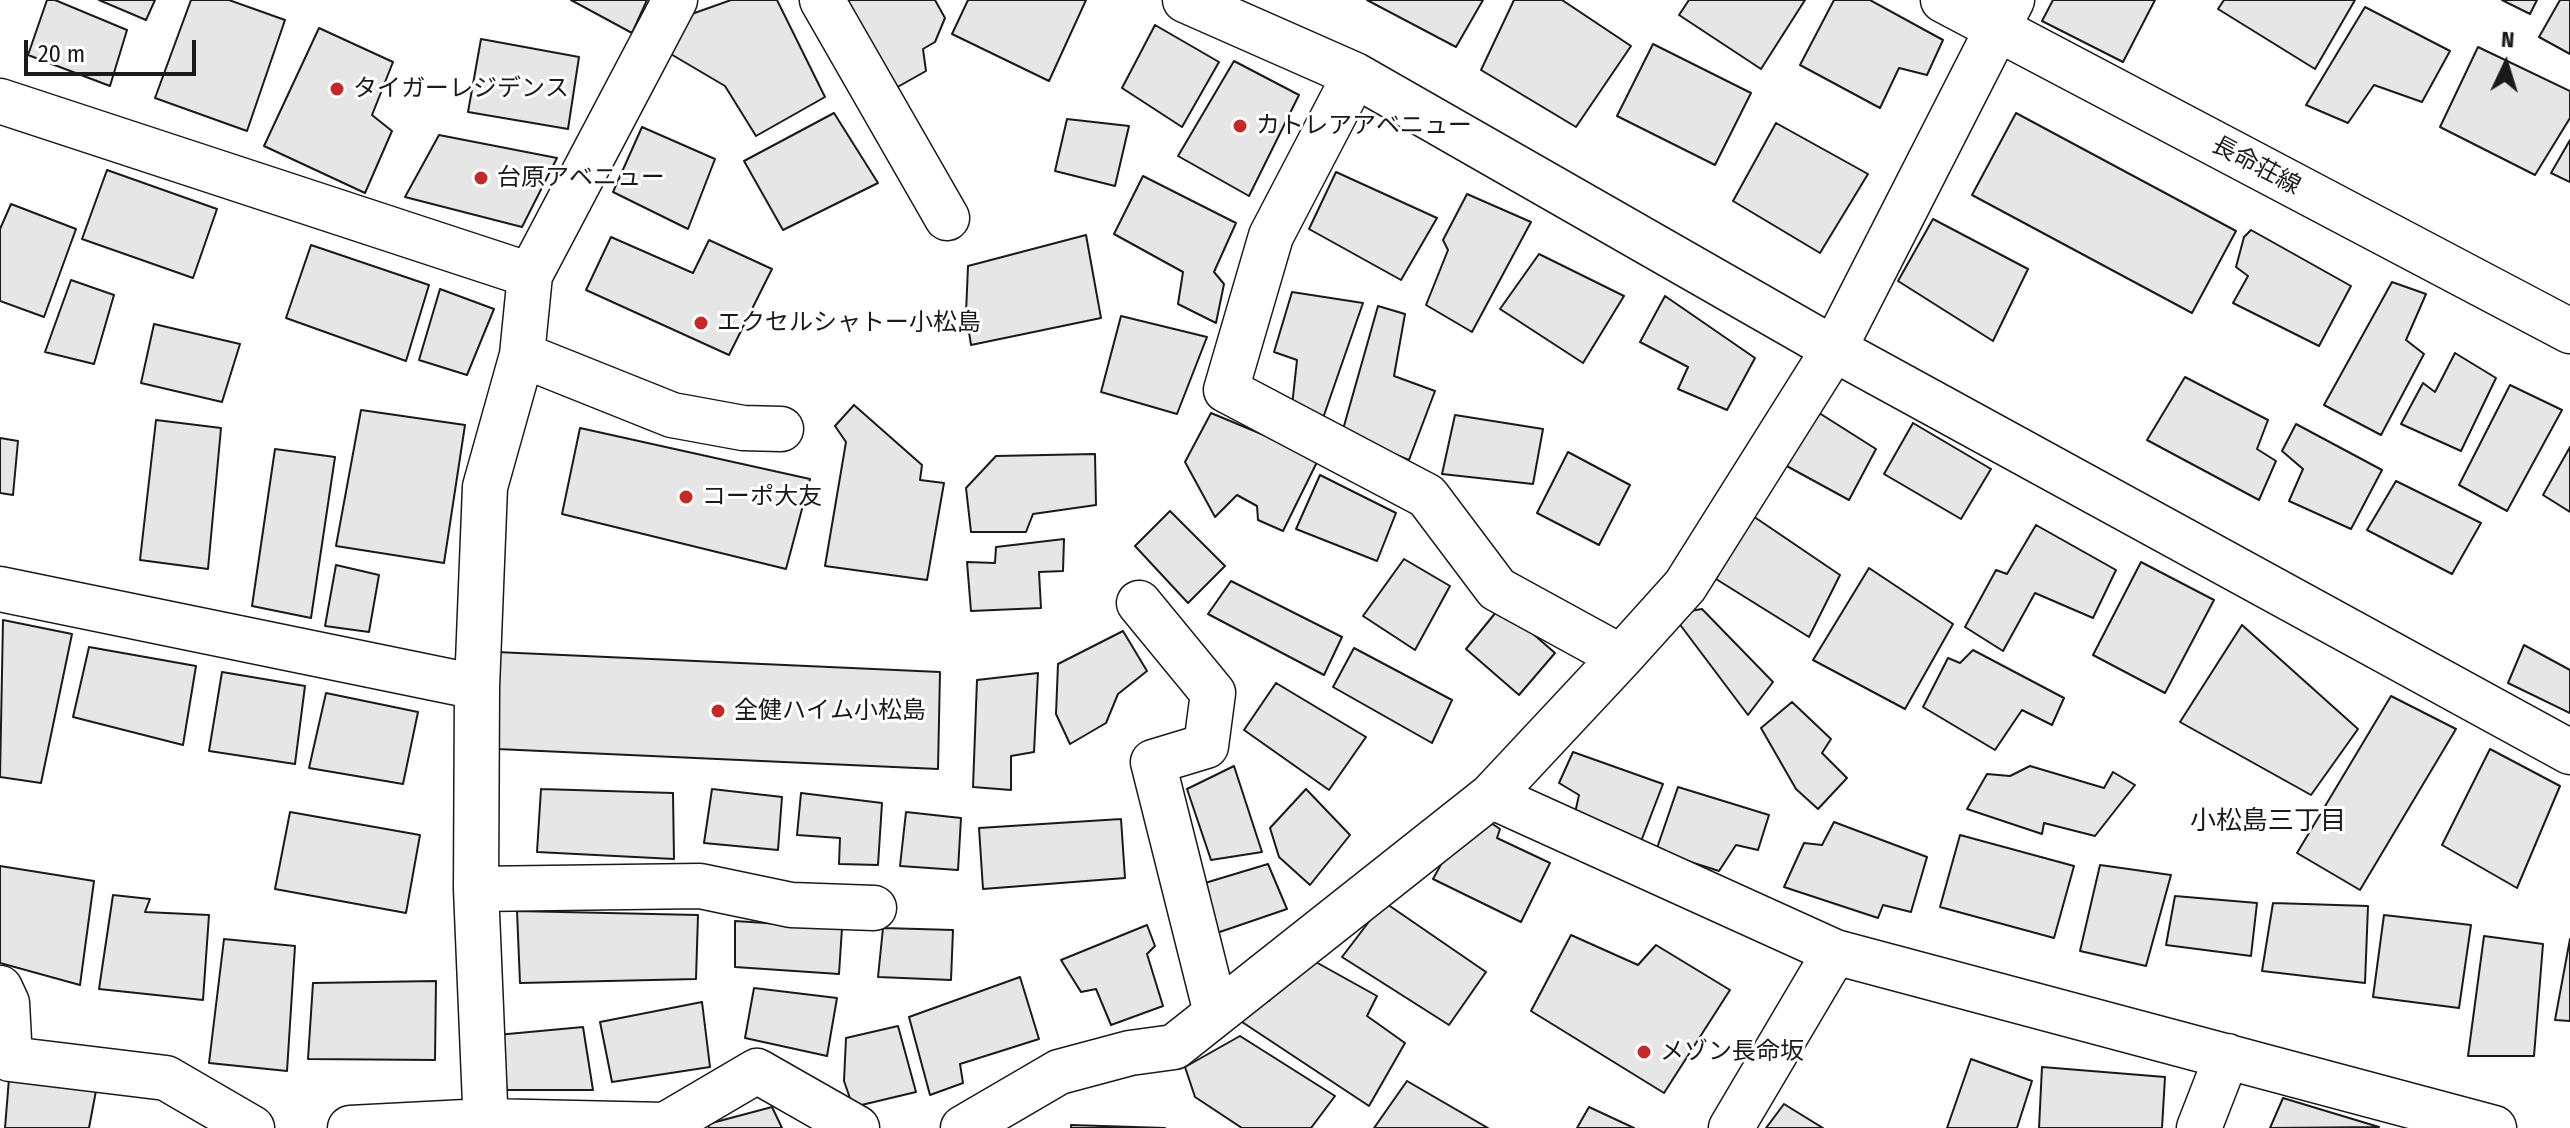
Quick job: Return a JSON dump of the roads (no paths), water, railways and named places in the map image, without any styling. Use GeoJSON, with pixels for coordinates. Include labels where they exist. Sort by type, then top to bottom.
{"type":"FeatureCollection","features":[{"type":"Feature","properties":{"kind":"street"},"geometry":{"type":"LineString","coordinates":[[485,1125],[476,889],[477,687],[485,487],[522,355],[530,275],[675,0]]}},
{"type":"Feature","properties":{"kind":"street"},"geometry":{"type":"LineString","coordinates":[[822,0],[947,218]]}},
{"type":"Feature","properties":{"kind":"street"},"geometry":{"type":"LineString","coordinates":[[1185,0],[1355,75],[1834,349],[2570,752]]}},
{"type":"Feature","properties":{"kind":"street","name":"長命荘線"},"geometry":{"type":"LineString","coordinates":[[1943,0],[2004,14],[2570,331]]}},
{"type":"Feature","properties":{"kind":"street"},"geometry":{"type":"LineString","coordinates":[[963,1128],[1059,1072],[1130,1053],[1174,1047],[1491,796],[1621,657],[1685,586],[1834,349],[2004,14]]}},
{"type":"Feature","properties":{"kind":"street"},"geometry":{"type":"LineString","coordinates":[[1355,75],[1271,236],[1226,390],[1427,496],[1497,589],[1621,657]]}},
{"type":"Feature","properties":{"kind":"street"},"geometry":{"type":"LineString","coordinates":[[0,101],[530,275]]}},
{"type":"Feature","properties":{"kind":"street"},"geometry":{"type":"LineString","coordinates":[[522,355],[672,415],[743,428],[781,429]]}},
{"type":"Feature","properties":{"kind":"street"},"geometry":{"type":"LineString","coordinates":[[0,589],[477,687]]}},
{"type":"Feature","properties":{"kind":"street"},"geometry":{"type":"LineString","coordinates":[[1139,603],[1213,693],[1206,746],[1153,762],[1216,1013]]}},
{"type":"Feature","properties":{"kind":"street"},"geometry":{"type":"LineString","coordinates":[[1491,796],[1835,952],[2227,1056],[2420,1118],[2494,1128]]}},
{"type":"Feature","properties":{"kind":"street"},"geometry":{"type":"LineString","coordinates":[[476,889],[700,886],[791,905],[874,908]]}},
{"type":"Feature","properties":{"kind":"street"},"geometry":{"type":"LineString","coordinates":[[1731,1128],[1835,952]]}},
{"type":"Feature","properties":{"kind":"street"},"geometry":{"type":"LineString","coordinates":[[0,988],[7,1003],[10,1059],[166,1078],[252,1128]]}},
{"type":"Feature","properties":{"kind":"street"},"geometry":{"type":"LineString","coordinates":[[2199,1128],[2227,1056]]}},
{"type":"Feature","properties":{"kind":"street"},"geometry":{"type":"LineString","coordinates":[[350,1128],[665,1125],[757,1071],[857,1128]]}},
{"type":"Feature","properties":{"kind":"place","name":"タイガーレジデンス"},"geometry":{"type":"Point","coordinates":[337,89]}},
{"type":"Feature","properties":{"kind":"place","name":"カトレアアベニュー"},"geometry":{"type":"Point","coordinates":[1240,126]}},
{"type":"Feature","properties":{"kind":"place","name":"台原アベニュー"},"geometry":{"type":"Point","coordinates":[481,178]}},
{"type":"Feature","properties":{"kind":"place","name":"エクセルシャトー小松島"},"geometry":{"type":"Point","coordinates":[701,323]}},
{"type":"Feature","properties":{"kind":"place","name":"コーポ大友"},"geometry":{"type":"Point","coordinates":[686,497]}},
{"type":"Feature","properties":{"kind":"place","name":"全健ハイム小松島"},"geometry":{"type":"Point","coordinates":[718,711]}},
{"type":"Feature","properties":{"kind":"place","name":"メゾン長命坂"},"geometry":{"type":"Point","coordinates":[1644,1052]}},
{"type":"Feature","properties":{"kind":"district","name":"小松島三丁目"},"geometry":{"type":"Point","coordinates":[2268,822]}}]}
